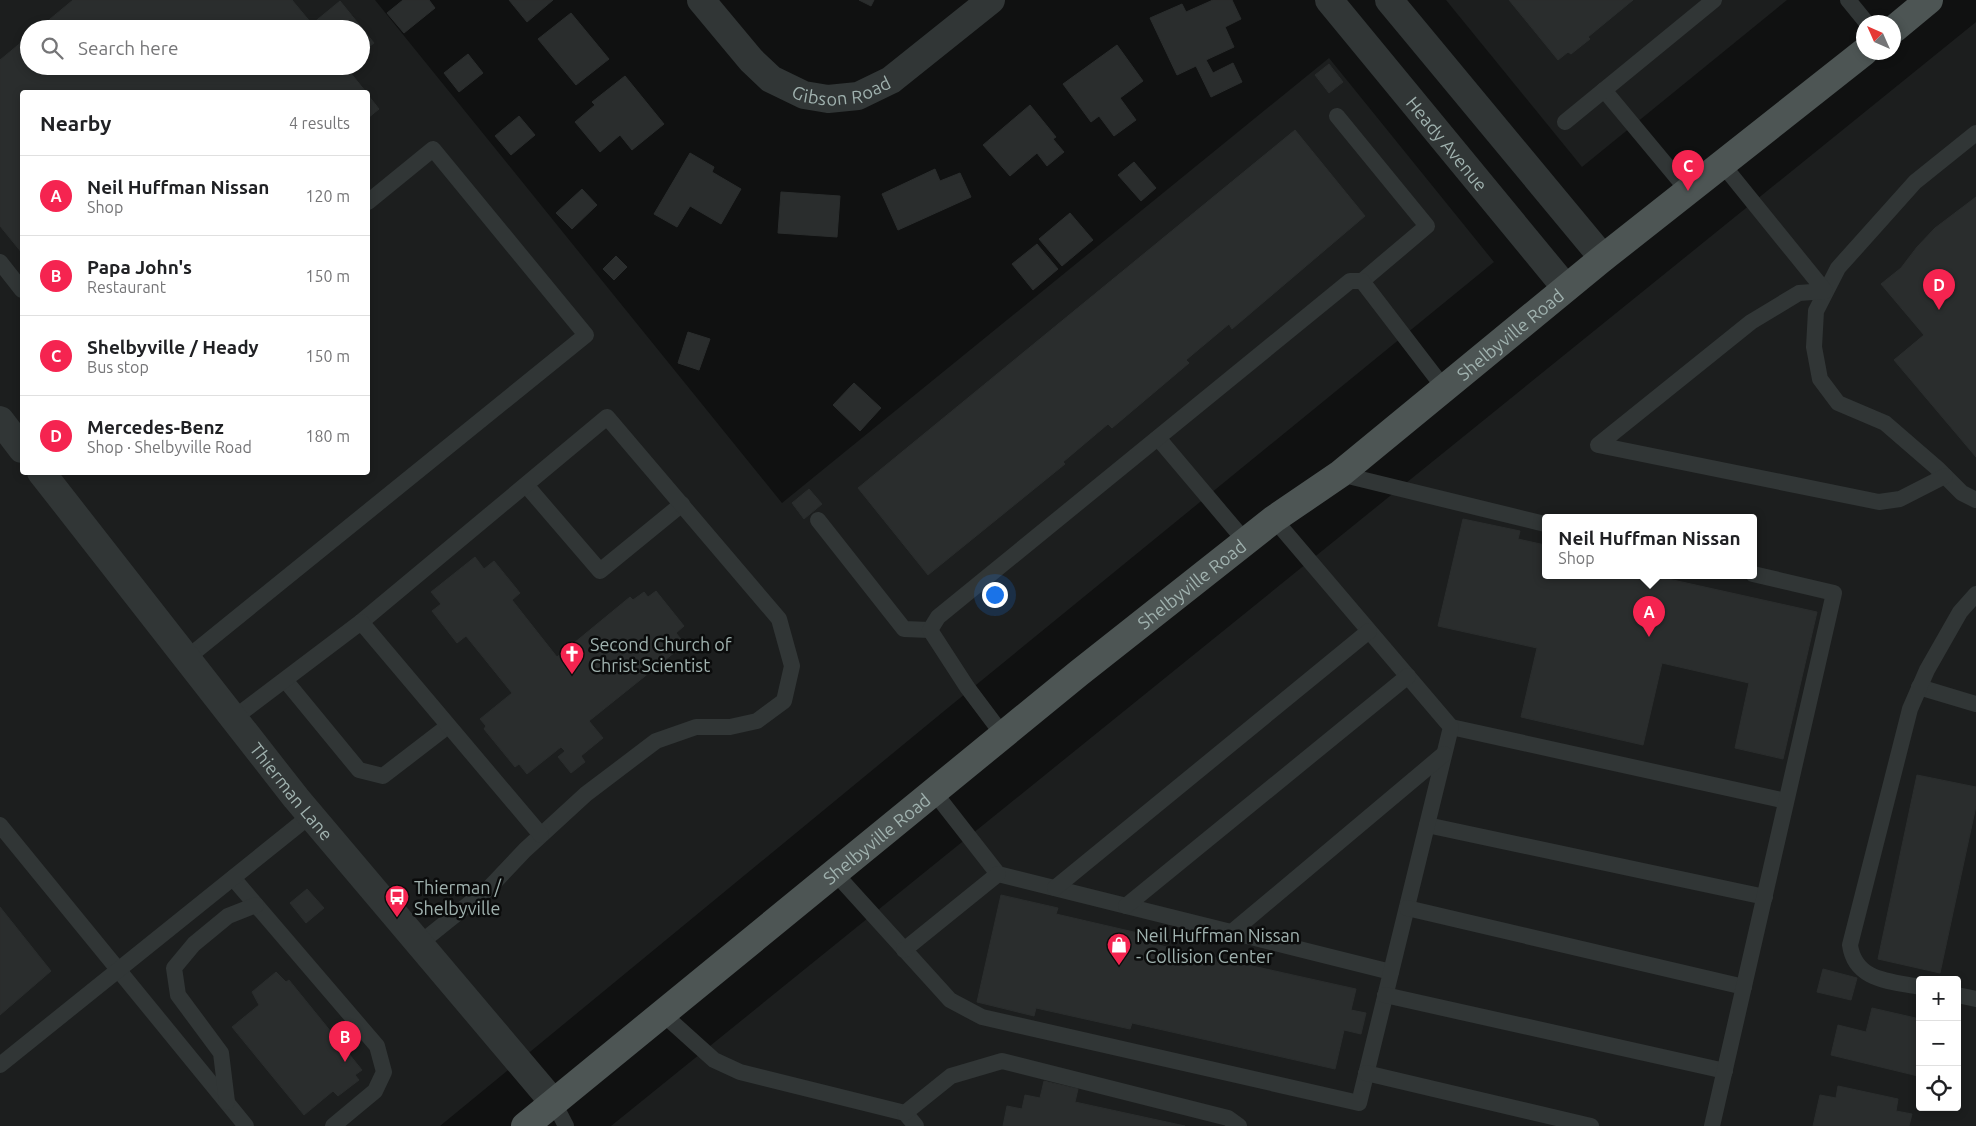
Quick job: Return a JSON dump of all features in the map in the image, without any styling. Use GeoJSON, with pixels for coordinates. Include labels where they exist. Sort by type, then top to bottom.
{"type":"FeatureCollection","features":[{"type":"Feature","properties":{"kind":"main road"},"geometry":{"type":"LineString","coordinates":[[1901,22],[1929,0]]}},
{"type":"Feature","properties":{"kind":"main road","name":"Shelbyville Road"},"geometry":{"type":"LineString","coordinates":[[525,1126],[560,1114],[663,1014],[1003,735],[1245,541],[1340,474],[1603,258],[1856,58]]}},
{"type":"Feature","properties":{"kind":"street","name":"Gibson Road"},"geometry":{"type":"LineString","coordinates":[[701,0],[751,60],[771,78],[804,95],[828,99],[858,96],[891,80],[991,0]]}},
{"type":"Feature","properties":{"kind":"street","name":"Heady Avenue"},"geometry":{"type":"LineString","coordinates":[[1329,0],[1566,288]]}},
{"type":"Feature","properties":{"kind":"street"},"geometry":{"type":"LineString","coordinates":[[1389,0],[1603,258]]}},
{"type":"Feature","properties":{"kind":"street"},"geometry":{"type":"LineString","coordinates":[[0,420],[20,446]]}},
{"type":"Feature","properties":{"kind":"street","name":"Thierman Lane"},"geometry":{"type":"LineString","coordinates":[[43,475],[311,815],[560,1114]]}},
{"type":"Feature","properties":{"kind":"lane"},"geometry":{"type":"LineString","coordinates":[[1565,122],[1714,0]]}},
{"type":"Feature","properties":{"kind":"lane"},"geometry":{"type":"LineString","coordinates":[[1848,0],[1860,15]]}},
{"type":"Feature","properties":{"kind":"lane"},"geometry":{"type":"LineString","coordinates":[[1604,90],[1688,191]]}},
{"type":"Feature","properties":{"kind":"lane"},"geometry":{"type":"LineString","coordinates":[[930,630],[938,617],[1350,281],[1362,280],[1427,226],[1337,116]]}},
{"type":"Feature","properties":{"kind":"lane"},"geometry":{"type":"LineString","coordinates":[[1976,133],[1916,182],[1838,268],[1816,311],[1814,347],[1820,380],[1838,403],[1886,423],[1962,493],[1976,500]]}},
{"type":"Feature","properties":{"kind":"lane"},"geometry":{"type":"LineString","coordinates":[[186,658],[586,335],[433,149],[370,200]]}},
{"type":"Feature","properties":{"kind":"lane"},"geometry":{"type":"LineString","coordinates":[[1723,165],[1826,291]]}},
{"type":"Feature","properties":{"kind":"lane"},"geometry":{"type":"LineString","coordinates":[[0,262],[20,287]]}},
{"type":"Feature","properties":{"kind":"lane"},"geometry":{"type":"LineString","coordinates":[[1362,280],[1444,388]]}},
{"type":"Feature","properties":{"kind":"lane"},"geometry":{"type":"LineString","coordinates":[[1826,291],[1799,293],[1751,322],[1598,445],[1878,502],[1900,499],[1945,476]]}},
{"type":"Feature","properties":{"kind":"lane"},"geometry":{"type":"LineString","coordinates":[[234,718],[361,622],[607,416],[779,619],[792,666],[784,701],[757,721],[730,727],[696,727],[656,741],[586,794],[541,835],[490,888],[419,944]]}},
{"type":"Feature","properties":{"kind":"lane"},"geometry":{"type":"LineString","coordinates":[[1158,438],[1245,541]]}},
{"type":"Feature","properties":{"kind":"lane"},"geometry":{"type":"LineString","coordinates":[[1340,474],[1542,523]]}},
{"type":"Feature","properties":{"kind":"lane"},"geometry":{"type":"LineString","coordinates":[[526,485],[600,571],[682,504]]}},
{"type":"Feature","properties":{"kind":"lane"},"geometry":{"type":"LineString","coordinates":[[1274,519],[1451,727],[1786,801]]}},
{"type":"Feature","properties":{"kind":"lane"},"geometry":{"type":"LineString","coordinates":[[818,520],[904,629],[930,630]]}},
{"type":"Feature","properties":{"kind":"lane"},"geometry":{"type":"LineString","coordinates":[[1712,1126],[1834,593],[1757,575]]}},
{"type":"Feature","properties":{"kind":"lane"},"geometry":{"type":"LineString","coordinates":[[1916,986],[1874,978],[1859,968],[1852,957],[1850,945],[1910,709],[1918,687],[1960,612],[1976,594]]}},
{"type":"Feature","properties":{"kind":"lane"},"geometry":{"type":"LineString","coordinates":[[361,622],[541,835]]}},
{"type":"Feature","properties":{"kind":"lane"},"geometry":{"type":"LineString","coordinates":[[930,630],[967,686],[1003,735]]}},
{"type":"Feature","properties":{"kind":"lane"},"geometry":{"type":"LineString","coordinates":[[1055,888],[1368,631]]}},
{"type":"Feature","properties":{"kind":"lane"},"geometry":{"type":"LineString","coordinates":[[1126,906],[1408,676]]}},
{"type":"Feature","properties":{"kind":"lane"},"geometry":{"type":"LineString","coordinates":[[285,680],[359,770],[383,776],[448,726]]}},
{"type":"Feature","properties":{"kind":"lane"},"geometry":{"type":"LineString","coordinates":[[1918,687],[1976,704]]}},
{"type":"Feature","properties":{"kind":"lane"},"geometry":{"type":"LineString","coordinates":[[835,873],[950,1000],[982,1018],[1359,1103],[1451,727]]}},
{"type":"Feature","properties":{"kind":"lane"},"geometry":{"type":"LineString","coordinates":[[1232,932],[1444,754]]}},
{"type":"Feature","properties":{"kind":"lane"},"geometry":{"type":"LineString","coordinates":[[934,792],[998,874],[1391,972]]}},
{"type":"Feature","properties":{"kind":"lane"},"geometry":{"type":"LineString","coordinates":[[0,1065],[311,815]]}},
{"type":"Feature","properties":{"kind":"lane"},"geometry":{"type":"LineString","coordinates":[[0,825],[246,1126]]}},
{"type":"Feature","properties":{"kind":"lane"},"geometry":{"type":"LineString","coordinates":[[1427,825],[1764,897]]}},
{"type":"Feature","properties":{"kind":"lane"},"geometry":{"type":"LineString","coordinates":[[904,950],[998,874]]}},
{"type":"Feature","properties":{"kind":"lane"},"geometry":{"type":"LineString","coordinates":[[232,878],[377,1046],[384,1072],[376,1091],[332,1126]]}},
{"type":"Feature","properties":{"kind":"lane"},"geometry":{"type":"LineString","coordinates":[[227,1103],[221,1053],[178,995],[174,968],[194,944],[228,916],[256,905]]}},
{"type":"Feature","properties":{"kind":"lane"},"geometry":{"type":"LineString","coordinates":[[1406,908],[1744,987]]}},
{"type":"Feature","properties":{"kind":"lane"},"geometry":{"type":"LineString","coordinates":[[1385,995],[1725,1070]]}},
{"type":"Feature","properties":{"kind":"lane"},"geometry":{"type":"LineString","coordinates":[[1961,996],[1976,999]]}},
{"type":"Feature","properties":{"kind":"lane"},"geometry":{"type":"LineString","coordinates":[[663,1014],[714,1060],[740,1072],[905,1113],[916,1126]]}},
{"type":"Feature","properties":{"kind":"lane"},"geometry":{"type":"LineString","coordinates":[[905,1113],[951,1076],[1002,1061],[1228,1118],[1240,1126]]}},
{"type":"Feature","properties":{"kind":"lane"},"geometry":{"type":"LineString","coordinates":[[1366,1073],[1591,1126]]}},
{"type":"Feature","properties":{"kind":"shaded area"},"geometry":{"type":"Polygon","coordinates":[[[0,0],[375,0],[782,503],[1329,58],[1494,262],[440,1126],[0,1126],[0,0]]]}},
{"type":"Feature","properties":{"kind":"shaded area"},"geometry":{"type":"Polygon","coordinates":[[[1446,0],[1787,0],[1582,167],[1446,0]]]}},
{"type":"Feature","properties":{"kind":"shaded area"},"geometry":{"type":"Polygon","coordinates":[[[1976,22],[1976,1126],[611,1126],[1976,22]]]}},
{"type":"Feature","properties":{"kind":"building"},"geometry":{"type":"Polygon","coordinates":[[[73,0],[292,0],[309,20],[49,20],[73,0]]]}},
{"type":"Feature","properties":{"kind":"building"},"geometry":{"type":"Polygon","coordinates":[[[403,0],[429,0],[435,8],[404,33],[387,13],[403,0]]]}},
{"type":"Feature","properties":{"kind":"building"},"geometry":{"type":"Polygon","coordinates":[[[509,0],[553,0],[527,22],[509,0]]]}},
{"type":"Feature","properties":{"kind":"building"},"geometry":{"type":"Polygon","coordinates":[[[859,0],[874,0],[871,6],[859,0]]]}},
{"type":"Feature","properties":{"kind":"building"},"geometry":{"type":"Polygon","coordinates":[[[1213,0],[1232,0],[1241,19],[1225,27],[1234,47],[1206,60],[1213,73],[1233,63],[1242,82],[1211,97],[1196,66],[1177,75],[1150,18],[1182,4],[1186,12],[1213,0]]]}},
{"type":"Feature","properties":{"kind":"building"},"geometry":{"type":"Polygon","coordinates":[[[1509,0],[1633,0],[1588,37],[1590,39],[1571,54],[1568,52],[1558,60],[1509,0]]]}},
{"type":"Feature","properties":{"kind":"building"},"geometry":{"type":"Polygon","coordinates":[[[340,1],[355,20],[317,20],[340,1]]]}},
{"type":"Feature","properties":{"kind":"building"},"geometry":{"type":"Polygon","coordinates":[[[571,13],[609,59],[576,85],[538,39],[571,13]]]}},
{"type":"Feature","properties":{"kind":"building"},"geometry":{"type":"Polygon","coordinates":[[[370,38],[374,43],[370,46],[370,38]]]}},
{"type":"Feature","properties":{"kind":"building"},"geometry":{"type":"Polygon","coordinates":[[[20,43],[20,75],[352,75],[364,90],[20,90],[20,251],[0,226],[0,60],[20,43]]]}},
{"type":"Feature","properties":{"kind":"building"},"geometry":{"type":"Polygon","coordinates":[[[1117,45],[1143,81],[1120,98],[1136,120],[1114,136],[1099,116],[1091,122],[1063,84],[1117,45]]]}},
{"type":"Feature","properties":{"kind":"building"},"geometry":{"type":"Polygon","coordinates":[[[468,54],[483,73],[459,92],[444,73],[468,54]]]}},
{"type":"Feature","properties":{"kind":"building"},"geometry":{"type":"Polygon","coordinates":[[[1329,64],[1343,82],[1329,93],[1315,75],[1329,64]]]}},
{"type":"Feature","properties":{"kind":"building"},"geometry":{"type":"Polygon","coordinates":[[[625,76],[664,124],[632,150],[620,135],[600,152],[575,122],[595,105],[592,102],[625,76]]]}},
{"type":"Feature","properties":{"kind":"building"},"geometry":{"type":"Polygon","coordinates":[[[370,98],[379,109],[370,116],[370,98]]]}},
{"type":"Feature","properties":{"kind":"building"},"geometry":{"type":"Polygon","coordinates":[[[1030,105],[1056,137],[1053,139],[1064,152],[1047,166],[1037,153],[1010,176],[983,145],[1030,105]]]}},
{"type":"Feature","properties":{"kind":"building"},"geometry":{"type":"Polygon","coordinates":[[[519,116],[535,135],[511,155],[495,136],[519,116]]]}},
{"type":"Feature","properties":{"kind":"building"},"geometry":{"type":"Polygon","coordinates":[[[1295,130],[1365,216],[1232,329],[1229,324],[1186,360],[1189,363],[1112,428],[1108,424],[1063,462],[1065,464],[928,575],[858,488],[1295,130]]]}},
{"type":"Feature","properties":{"kind":"building"},"geometry":{"type":"Polygon","coordinates":[[[690,153],[714,167],[712,172],[741,189],[721,224],[690,206],[677,227],[654,214],[690,153]]]}},
{"type":"Feature","properties":{"kind":"building"},"geometry":{"type":"Polygon","coordinates":[[[1134,162],[1156,188],[1141,201],[1118,175],[1134,162]]]}},
{"type":"Feature","properties":{"kind":"building"},"geometry":{"type":"Polygon","coordinates":[[[935,169],[940,181],[960,173],[971,197],[898,230],[882,194],[935,169]]]}},
{"type":"Feature","properties":{"kind":"building"},"geometry":{"type":"Polygon","coordinates":[[[582,189],[597,205],[572,229],[556,213],[582,189]]]}},
{"type":"Feature","properties":{"kind":"building"},"geometry":{"type":"Polygon","coordinates":[[[781,192],[840,196],[837,237],[778,233],[781,192]]]}},
{"type":"Feature","properties":{"kind":"building"},"geometry":{"type":"Polygon","coordinates":[[[1976,197],[1976,457],[1894,360],[1924,335],[1881,284],[1901,268],[1935,228],[1976,197]]]}},
{"type":"Feature","properties":{"kind":"building"},"geometry":{"type":"Polygon","coordinates":[[[1070,213],[1093,240],[1062,266],[1039,239],[1070,213]]]}},
{"type":"Feature","properties":{"kind":"building"},"geometry":{"type":"Polygon","coordinates":[[[1037,244],[1058,269],[1033,290],[1012,264],[1037,244]]]}},
{"type":"Feature","properties":{"kind":"building"},"geometry":{"type":"Polygon","coordinates":[[[616,256],[627,267],[614,280],[603,269],[616,256]]]}},
{"type":"Feature","properties":{"kind":"building"},"geometry":{"type":"Polygon","coordinates":[[[688,332],[710,339],[699,370],[678,363],[688,332]]]}},
{"type":"Feature","properties":{"kind":"building"},"geometry":{"type":"Polygon","coordinates":[[[854,383],[881,408],[860,431],[833,405],[854,383]]]}},
{"type":"Feature","properties":{"kind":"building"},"geometry":{"type":"Polygon","coordinates":[[[809,489],[822,504],[804,519],[792,503],[809,489]]]}},
{"type":"Feature","properties":{"kind":"building"},"geometry":{"type":"Polygon","coordinates":[[[1463,519],[1520,531],[1518,539],[1542,544],[1542,579],[1668,579],[1817,612],[1783,759],[1735,748],[1749,683],[1662,663],[1643,745],[1521,717],[1537,648],[1438,626],[1463,519]]]}},
{"type":"Feature","properties":{"kind":"building","name":"Second Church of Christ Scientist"},"geometry":{"type":"Polygon","coordinates":[[[475,557],[484,569],[494,561],[520,593],[512,600],[557,657],[630,597],[633,600],[644,592],[648,597],[656,591],[684,626],[676,633],[685,644],[589,721],[603,738],[581,756],[585,762],[571,773],[558,757],[565,751],[561,747],[527,774],[519,764],[515,767],[484,729],[486,726],[480,719],[512,693],[466,636],[457,643],[432,611],[441,604],[431,592],[475,557]]]}},
{"type":"Feature","properties":{"kind":"building"},"geometry":{"type":"Polygon","coordinates":[[[1917,775],[1976,787],[1976,806],[1940,973],[1878,959],[1917,775]]]}},
{"type":"Feature","properties":{"kind":"building"},"geometry":{"type":"Polygon","coordinates":[[[307,889],[324,908],[306,923],[290,903],[307,889]]]}},
{"type":"Feature","properties":{"kind":"building","name":"Neil Huffman Nissan - Collision Center"},"geometry":{"type":"Polygon","coordinates":[[[1001,895],[1058,908],[1056,914],[1151,936],[1149,943],[1356,989],[1351,1010],[1366,1013],[1361,1034],[1344,1030],[1335,1069],[1132,1023],[1130,1029],[1036,1008],[1034,1016],[977,1002],[1001,895]]]}},
{"type":"Feature","properties":{"kind":"building"},"geometry":{"type":"Polygon","coordinates":[[[0,907],[51,971],[0,1015],[0,907]]]}},
{"type":"Feature","properties":{"kind":"building"},"geometry":{"type":"Polygon","coordinates":[[[1823,969],[1857,978],[1851,1000],[1817,992],[1823,969]]]}},
{"type":"Feature","properties":{"kind":"building"},"geometry":{"type":"Polygon","coordinates":[[[276,972],[286,982],[289,980],[362,1070],[355,1075],[359,1080],[338,1096],[333,1091],[304,1115],[232,1027],[259,1005],[252,992],[276,972]]]}},
{"type":"Feature","properties":{"kind":"building"},"geometry":{"type":"Polygon","coordinates":[[[1872,1008],[1916,1018],[1916,1076],[1831,1055],[1838,1025],[1866,1032],[1872,1008]]]}},
{"type":"Feature","properties":{"kind":"building"},"geometry":{"type":"Polygon","coordinates":[[[1044,1081],[1078,1089],[1075,1102],[1185,1126],[1003,1126],[1007,1106],[1022,1109],[1025,1095],[1040,1098],[1044,1081]]]}},
{"type":"Feature","properties":{"kind":"building"},"geometry":{"type":"Polygon","coordinates":[[[1838,1086],[1898,1099],[1896,1111],[1912,1114],[1909,1126],[1813,1126],[1820,1095],[1836,1098],[1838,1086]]]}},
{"type":"Feature","properties":{"kind":"place","name":"Shelbyville / Heady"},"geometry":{"type":"Point","coordinates":[1688,191]}},
{"type":"Feature","properties":{"kind":"place","name":"Mercedes-Benz"},"geometry":{"type":"Point","coordinates":[1939,310]}},
{"type":"Feature","properties":{"kind":"place","name":"Neil Huffman Nissan"},"geometry":{"type":"Point","coordinates":[1649,637]}},
{"type":"Feature","properties":{"kind":"place","name":"Second Church of Christ Scientist"},"geometry":{"type":"Point","coordinates":[572,675]}},
{"type":"Feature","properties":{"kind":"place","name":"Thierman / Shelbyville"},"geometry":{"type":"Point","coordinates":[397,918]}},
{"type":"Feature","properties":{"kind":"place","name":"Neil Huffman Nissan - Collision Center"},"geometry":{"type":"Point","coordinates":[1119,966]}},
{"type":"Feature","properties":{"kind":"place","name":"Papa John's"},"geometry":{"type":"Point","coordinates":[345,1062]}}]}
